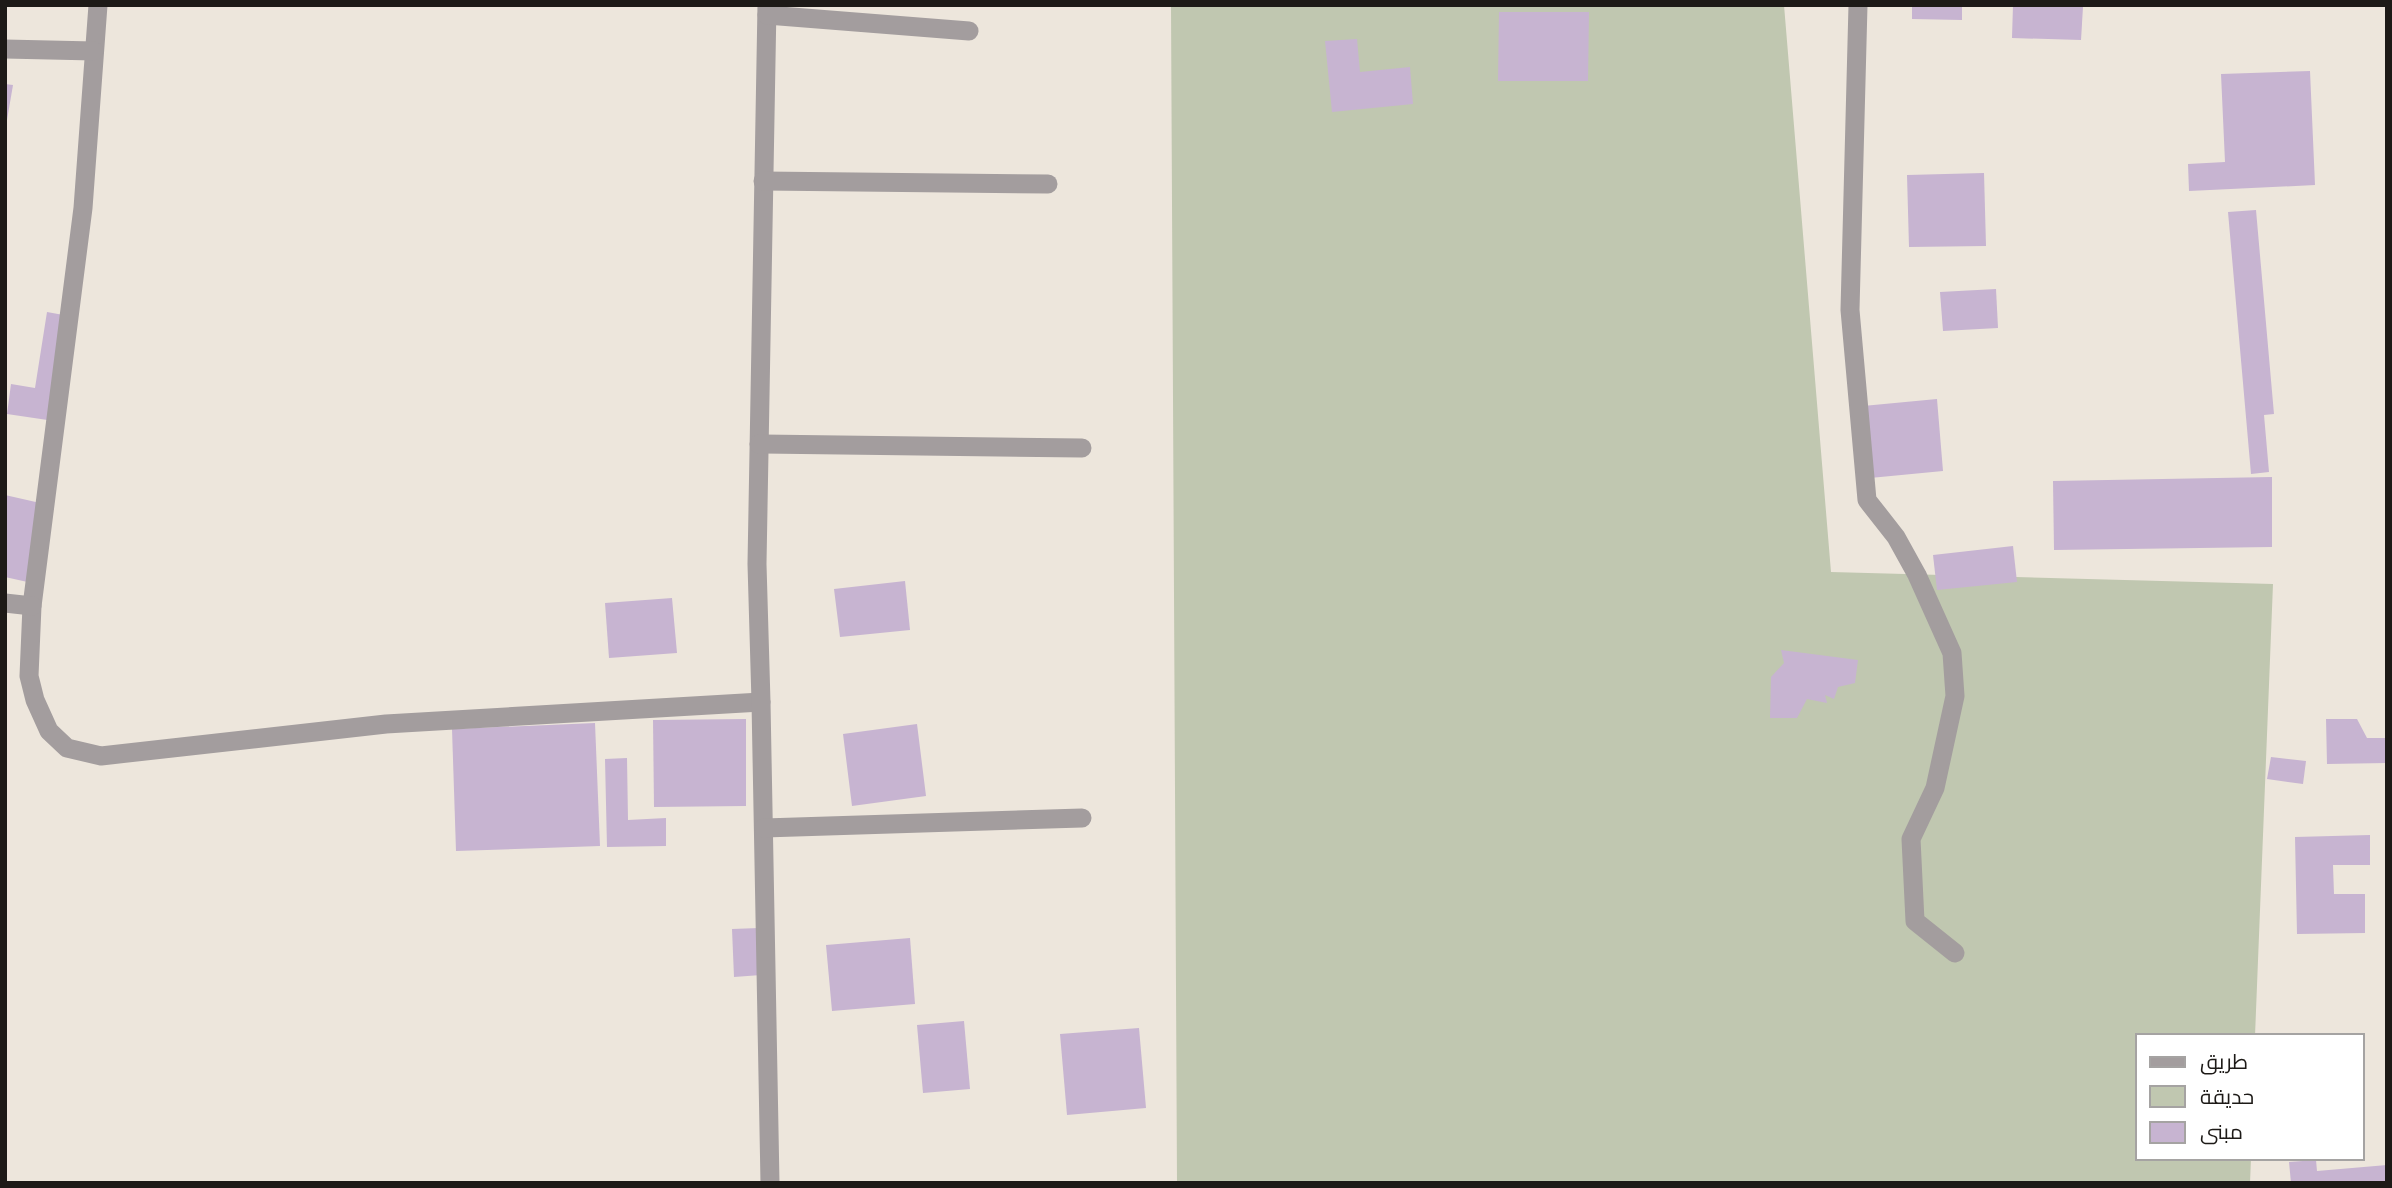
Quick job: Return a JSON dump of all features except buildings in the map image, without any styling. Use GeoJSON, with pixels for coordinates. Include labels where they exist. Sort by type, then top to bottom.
{"type":"FeatureCollection","features":[{"type":"Feature","properties":{"kind":"street"},"geometry":{"type":"LineString","coordinates":[[98,5],[83,208],[32,607],[29,676],[35,700],[49,732],[67,748],[101,757],[386,724],[761,702]]}},
{"type":"Feature","properties":{"kind":"street"},"geometry":{"type":"LineString","coordinates":[[1858,5],[1850,310],[1867,499],[1896,537],[1917,575],[1952,653],[1955,696],[1935,788],[1911,839],[1915,921],[1955,953]]}},
{"type":"Feature","properties":{"kind":"street"},"geometry":{"type":"LineString","coordinates":[[770,1183],[757,564],[767,10],[970,31]]}},
{"type":"Feature","properties":{"kind":"street"},"geometry":{"type":"LineString","coordinates":[[5,49],[94,51]]}},
{"type":"Feature","properties":{"kind":"street"},"geometry":{"type":"LineString","coordinates":[[763,181],[1048,184]]}},
{"type":"Feature","properties":{"kind":"street"},"geometry":{"type":"LineString","coordinates":[[759,443],[1082,448]]}},
{"type":"Feature","properties":{"kind":"street"},"geometry":{"type":"LineString","coordinates":[[5,603],[32,607]]}},
{"type":"Feature","properties":{"kind":"street"},"geometry":{"type":"LineString","coordinates":[[764,828],[1082,818]]}},
{"type":"Feature","properties":{"kind":"green space"},"geometry":{"type":"Polygon","coordinates":[[[1171,5],[1784,5],[1831,572],[2273,584],[2255,1034],[2136,1034],[2136,1160],[2251,1160],[2250,1183],[1177,1183],[1171,5]]]}}]}
